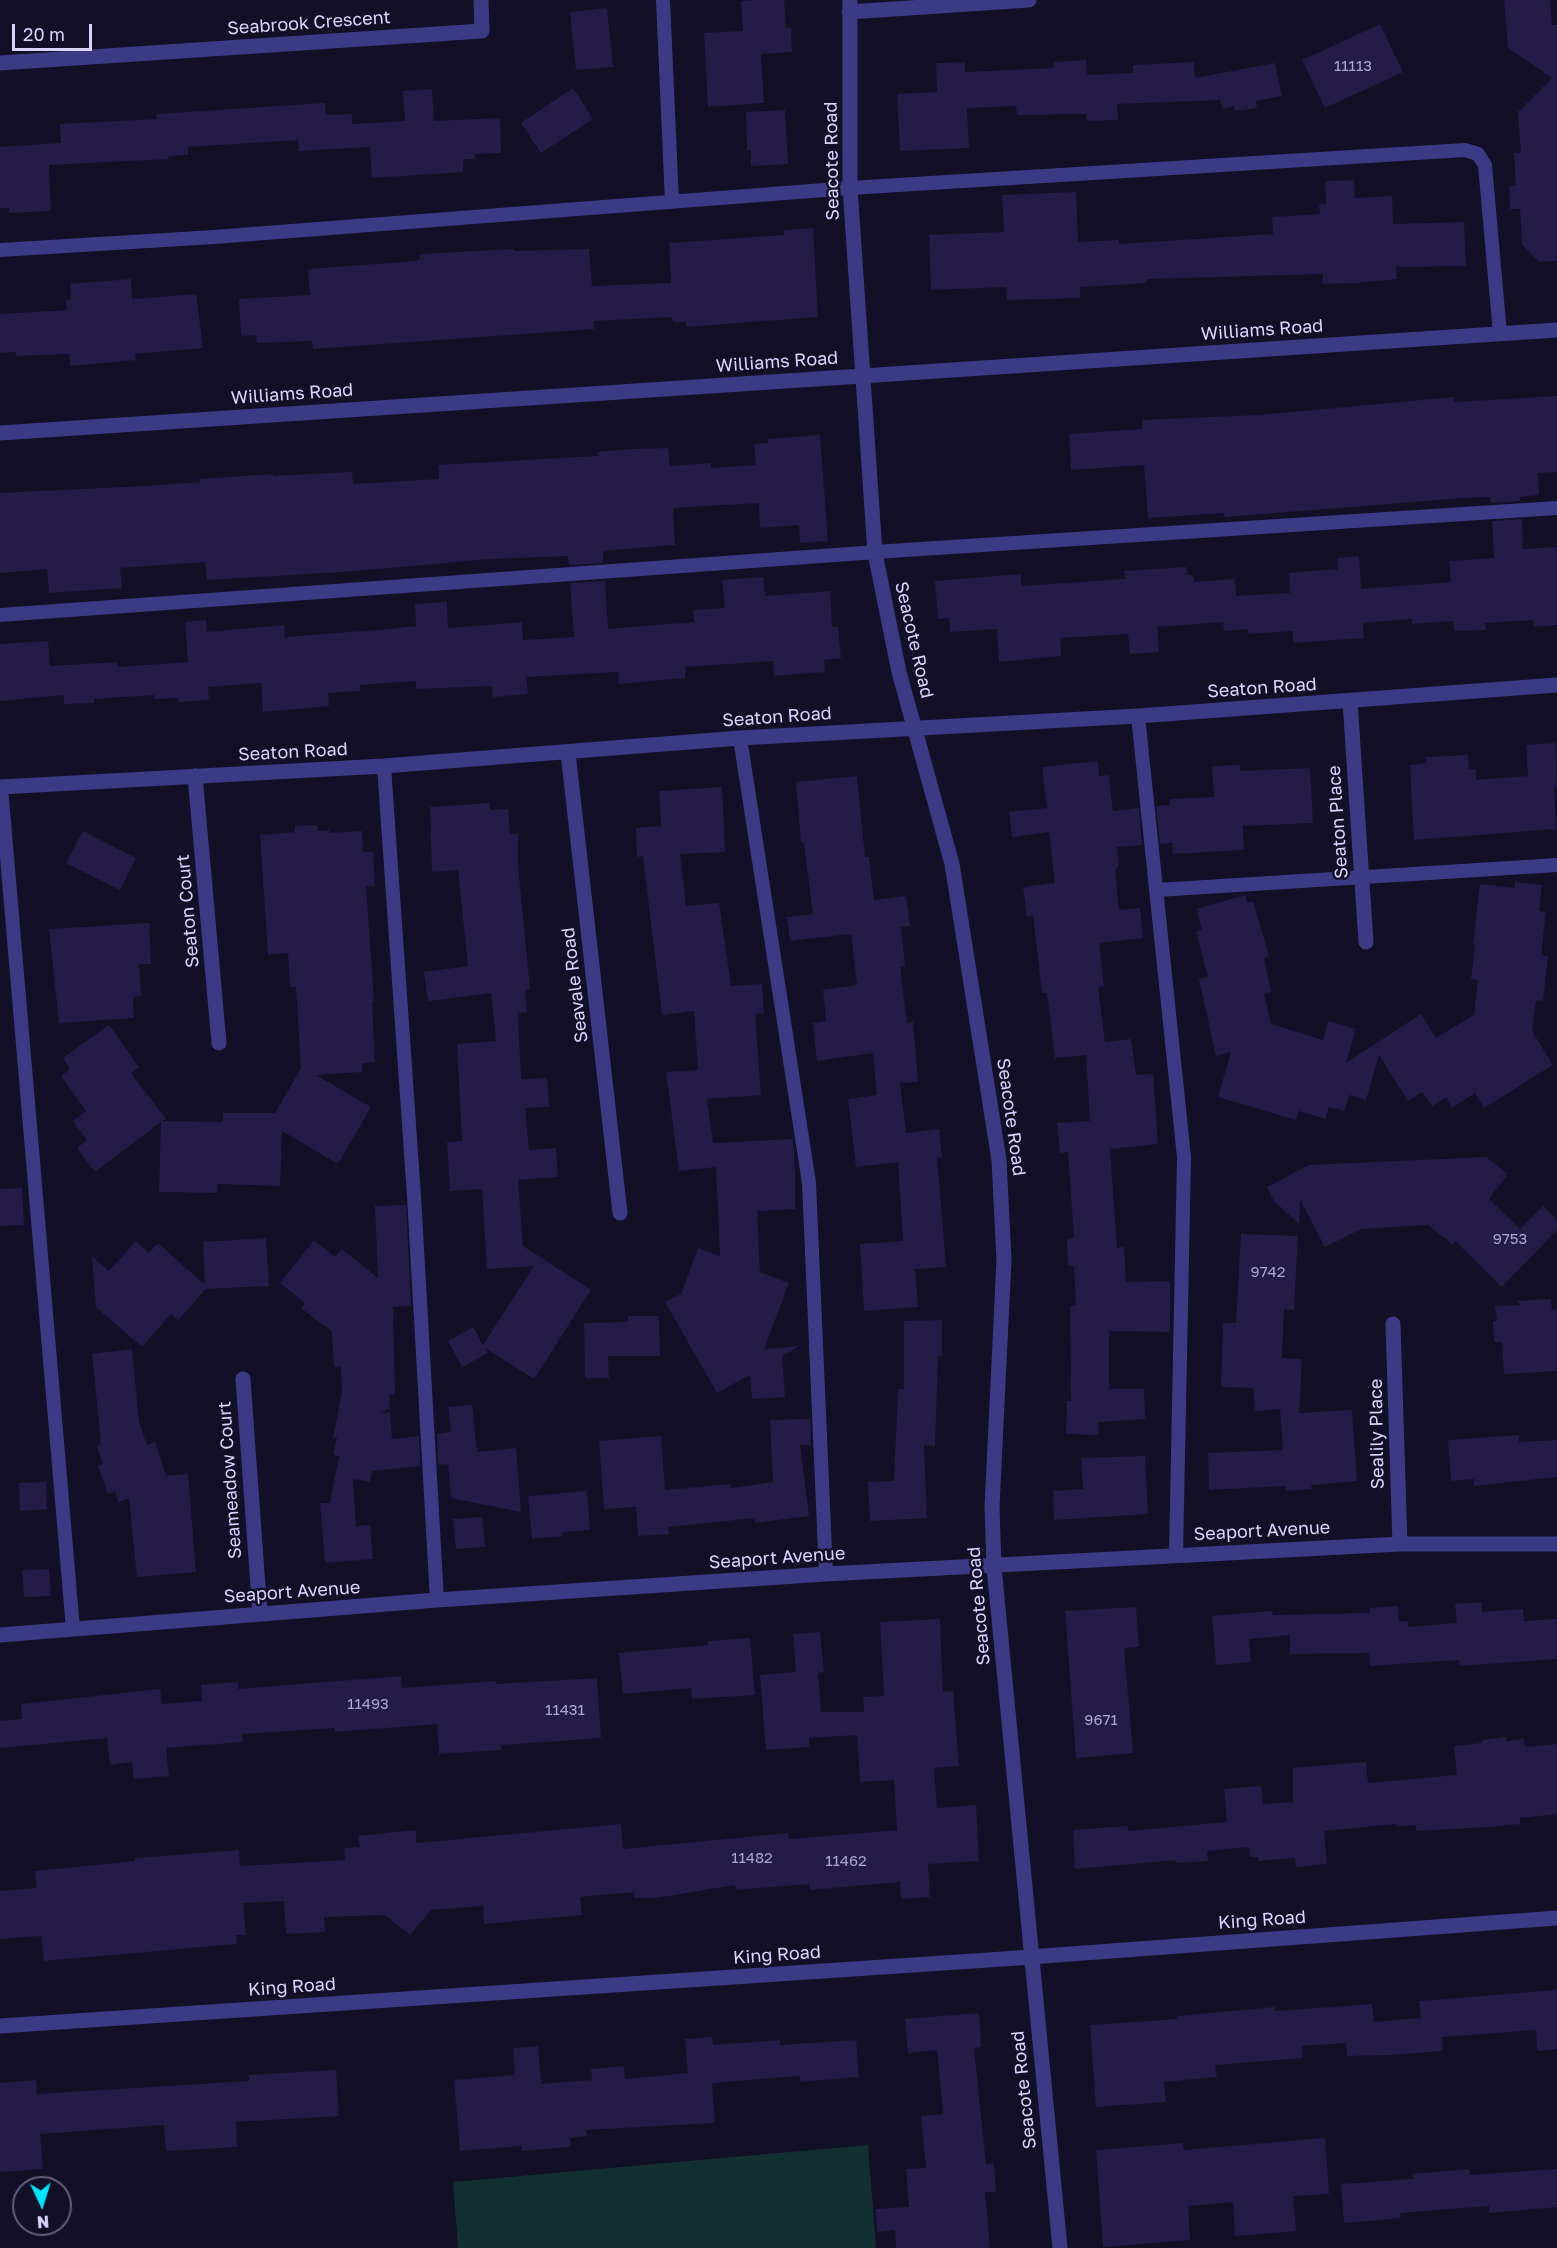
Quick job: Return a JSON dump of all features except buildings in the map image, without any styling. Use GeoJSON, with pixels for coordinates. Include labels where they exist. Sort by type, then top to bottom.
{"type":"FeatureCollection","features":[{"type":"Feature","properties":{"kind":"street","name":"Seabrook Crescent"},"geometry":{"type":"LineString","coordinates":[[0,63],[482,31],[480,0]]}},
{"type":"Feature","properties":{"kind":"street"},"geometry":{"type":"LineString","coordinates":[[850,6],[1029,0]]}},
{"type":"Feature","properties":{"kind":"street","name":"Seacote Road"},"geometry":{"type":"LineString","coordinates":[[850,6],[850,188],[875,553],[899,672],[952,864],[999,1160],[1004,1260],[992,1507],[994,1567],[1060,2248]]}},
{"type":"Feature","properties":{"kind":"street","name":"Williams Road"},"geometry":{"type":"LineString","coordinates":[[0,433],[1557,330]]}},
{"type":"Feature","properties":{"kind":"street","name":"Seaton Road"},"geometry":{"type":"LineString","coordinates":[[1,787],[384,766],[740,738],[1138,716],[1557,685]]}},
{"type":"Feature","properties":{"kind":"street","name":"Seaton Place"},"geometry":{"type":"LineString","coordinates":[[1350,701],[1366,942]]}},
{"type":"Feature","properties":{"kind":"street","name":"Seavale Road"},"geometry":{"type":"LineString","coordinates":[[568,753],[620,1213]]}},
{"type":"Feature","properties":{"kind":"street","name":"Seaton Court"},"geometry":{"type":"LineString","coordinates":[[195,776],[219,1043]]}},
{"type":"Feature","properties":{"kind":"street","name":"Sealily Place"},"geometry":{"type":"LineString","coordinates":[[1394,1324],[1400,1544]]}},
{"type":"Feature","properties":{"kind":"street","name":"Seameadow Court"},"geometry":{"type":"LineString","coordinates":[[243,1379],[260,1614]]}},
{"type":"Feature","properties":{"kind":"street","name":"Seaport Avenue"},"geometry":{"type":"LineString","coordinates":[[0,1635],[437,1600],[826,1574],[1400,1544],[1557,1544]]}},
{"type":"Feature","properties":{"kind":"street","name":"King Road"},"geometry":{"type":"LineString","coordinates":[[0,2026],[1030,1957],[1557,1918]]}},
{"type":"Feature","properties":{"kind":"lane"},"geometry":{"type":"LineString","coordinates":[[663,0],[672,202]]}},
{"type":"Feature","properties":{"kind":"lane"},"geometry":{"type":"LineString","coordinates":[[0,250],[214,237],[850,188],[1465,150],[1478,154],[1485,165],[1500,333]]}},
{"type":"Feature","properties":{"kind":"lane"},"geometry":{"type":"LineString","coordinates":[[0,615],[875,553],[1557,508]]}},
{"type":"Feature","properties":{"kind":"lane"},"geometry":{"type":"LineString","coordinates":[[1138,716],[1184,1157],[1176,1554]]}},
{"type":"Feature","properties":{"kind":"lane"},"geometry":{"type":"LineString","coordinates":[[740,738],[809,1183],[826,1574]]}},
{"type":"Feature","properties":{"kind":"lane"},"geometry":{"type":"LineString","coordinates":[[384,766],[414,1196],[437,1600]]}},
{"type":"Feature","properties":{"kind":"lane"},"geometry":{"type":"LineString","coordinates":[[1,787],[73,1629]]}},
{"type":"Feature","properties":{"kind":"lane"},"geometry":{"type":"LineString","coordinates":[[1157,890],[1557,865]]}},
{"type":"Feature","properties":{"kind":"green space"},"geometry":{"type":"Polygon","coordinates":[[[868,2145],[876,2248],[458,2248],[453,2182],[868,2145]]]}}]}
